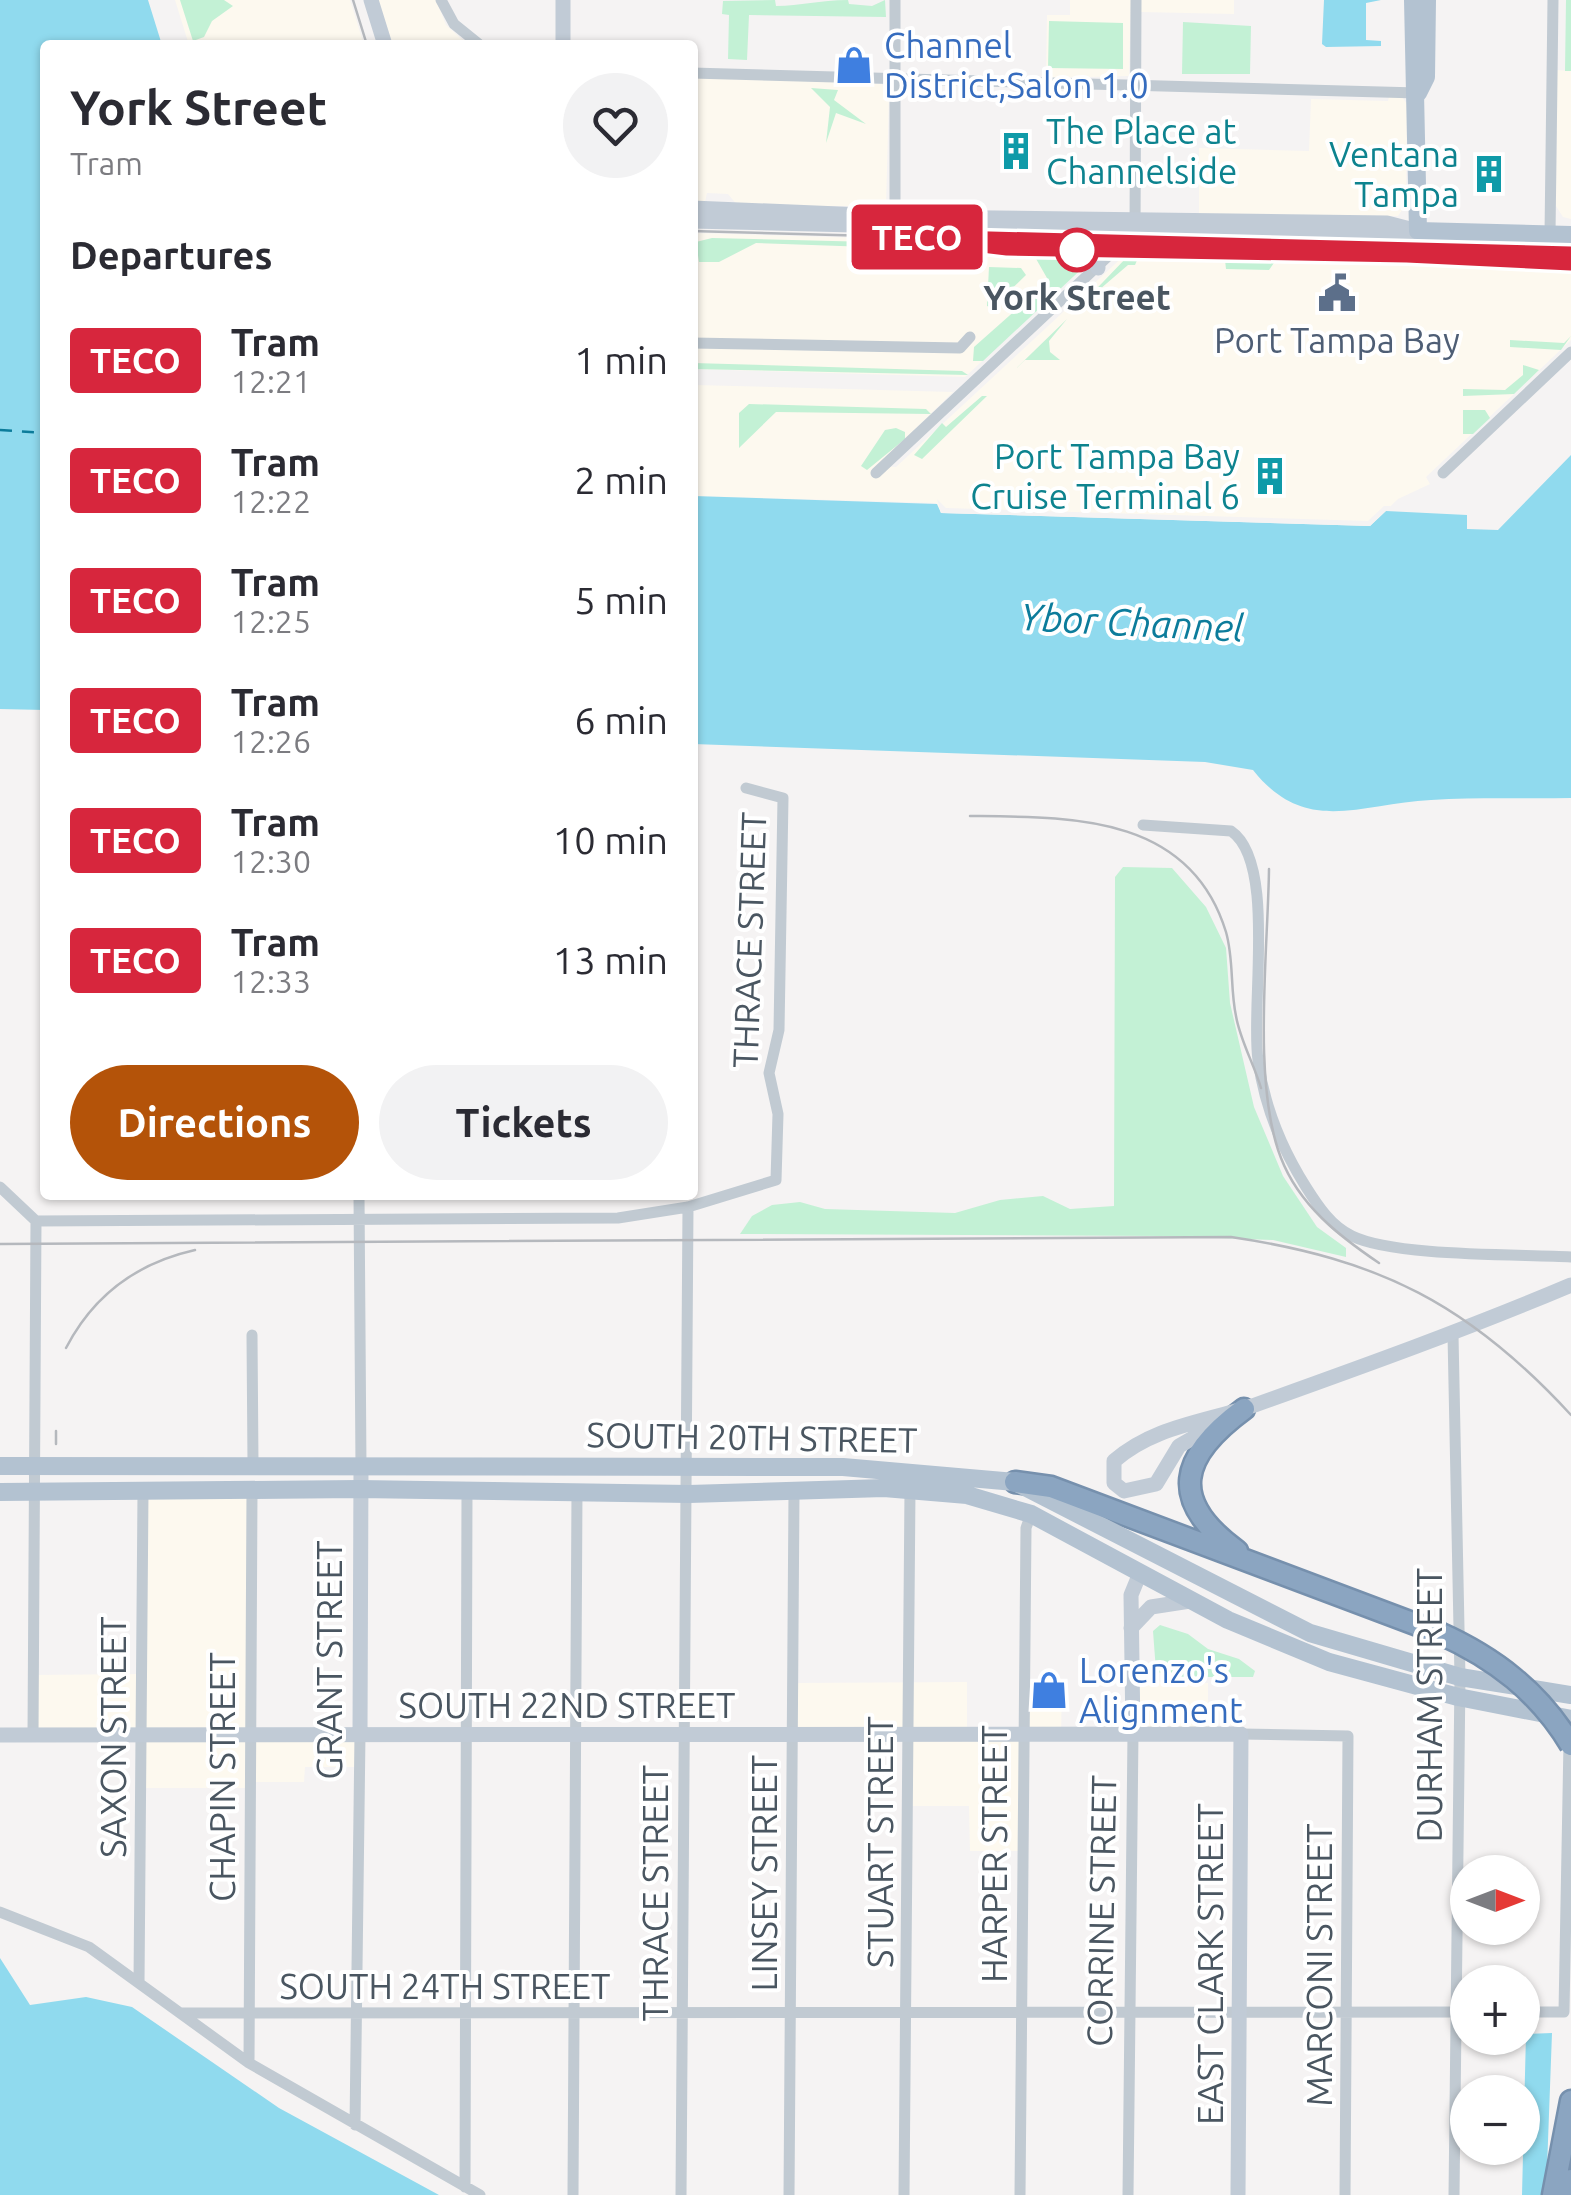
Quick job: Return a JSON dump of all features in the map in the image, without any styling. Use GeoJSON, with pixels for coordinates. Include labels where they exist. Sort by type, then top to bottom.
{"type":"FeatureCollection","features":[{"type":"Feature","properties":{"kind":"highway"},"geometry":{"type":"LineString","coordinates":[[1244,1408],[1200,1446],[1189,1482],[1201,1519],[1251,1560]]}},
{"type":"Feature","properties":{"kind":"highway"},"geometry":{"type":"LineString","coordinates":[[1015,1482],[1051,1487],[1439,1633],[1510,1673],[1546,1709],[1571,1744]]}},
{"type":"Feature","properties":{"kind":"highway"},"geometry":{"type":"LineString","coordinates":[[1553,2195],[1571,2101]]}},
{"type":"Feature","properties":{"kind":"highway"},"geometry":{"type":"LineString","coordinates":[[1568,2195],[1571,2180]]}},
{"type":"Feature","properties":{"kind":"main road"},"geometry":{"type":"LineString","coordinates":[[1413,0],[1418,231],[1571,235]]}},
{"type":"Feature","properties":{"kind":"main road"},"geometry":{"type":"LineString","coordinates":[[1418,93],[1426,78],[1427,0]]}},
{"type":"Feature","properties":{"kind":"main road","name":"SOUTH 20TH STREET"},"geometry":{"type":"LineString","coordinates":[[0,1466],[823,1467],[1015,1482],[1302,1630],[1460,1677],[1571,1695]]}},
{"type":"Feature","properties":{"kind":"main road"},"geometry":{"type":"LineString","coordinates":[[823,1467],[840,1478],[871,1479],[884,1488]]}},
{"type":"Feature","properties":{"kind":"main road","name":"SOUTH 20TH STREET"},"geometry":{"type":"LineString","coordinates":[[0,1492],[358,1489],[689,1494],[884,1488],[968,1495],[1031,1514],[1190,1601],[1329,1662],[1458,1697],[1570,1719]]}},
{"type":"Feature","properties":{"kind":"main road"},"geometry":{"type":"LineString","coordinates":[[1140,1573],[1163,1572],[1274,1628],[1302,1630]]}},
{"type":"Feature","properties":{"kind":"street"},"geometry":{"type":"LineString","coordinates":[[371,0],[383,40]]}},
{"type":"Feature","properties":{"kind":"street"},"geometry":{"type":"LineString","coordinates":[[440,0],[454,24],[474,40]]}},
{"type":"Feature","properties":{"kind":"street"},"geometry":{"type":"LineString","coordinates":[[563,0],[563,40]]}},
{"type":"Feature","properties":{"kind":"street"},"geometry":{"type":"LineString","coordinates":[[895,0],[895,222]]}},
{"type":"Feature","properties":{"kind":"street"},"geometry":{"type":"LineString","coordinates":[[876,473],[1098,268],[1135,224],[1136,0]]}},
{"type":"Feature","properties":{"kind":"street"},"geometry":{"type":"LineString","coordinates":[[1550,234],[1553,0]]}},
{"type":"Feature","properties":{"kind":"street"},"geometry":{"type":"LineString","coordinates":[[698,73],[1418,93]]}},
{"type":"Feature","properties":{"kind":"street"},"geometry":{"type":"LineString","coordinates":[[698,208],[1078,230],[1135,224]]}},
{"type":"Feature","properties":{"kind":"street"},"geometry":{"type":"LineString","coordinates":[[698,221],[1387,223],[1418,231]]}},
{"type":"Feature","properties":{"kind":"street"},"geometry":{"type":"LineString","coordinates":[[1078,230],[1095,241],[1098,268]]}},
{"type":"Feature","properties":{"kind":"street"},"geometry":{"type":"LineString","coordinates":[[698,343],[886,350],[960,348],[970,337]]}},
{"type":"Feature","properties":{"kind":"street"},"geometry":{"type":"LineString","coordinates":[[1443,473],[1571,352]]}},
{"type":"Feature","properties":{"kind":"street","name":"THRACE STREET"},"geometry":{"type":"LineString","coordinates":[[682,2195],[688,1206],[776,1180],[778,1114],[769,1073],[779,1030],[784,798],[746,788]]}},
{"type":"Feature","properties":{"kind":"street"},"geometry":{"type":"LineString","coordinates":[[1143,824],[1231,831],[1246,848],[1256,882],[1258,1060],[1283,1150],[1325,1216],[1351,1236],[1386,1246],[1571,1256]]}},
{"type":"Feature","properties":{"kind":"street"},"geometry":{"type":"LineString","coordinates":[[0,1186],[36,1221],[618,1218],[688,1206]]}},
{"type":"Feature","properties":{"kind":"street","name":"GRANT STREET"},"geometry":{"type":"LineString","coordinates":[[355,2125],[360,1734],[359,1200]]}},
{"type":"Feature","properties":{"kind":"street"},"geometry":{"type":"LineString","coordinates":[[33,1735],[36,1221]]}},
{"type":"Feature","properties":{"kind":"street"},"geometry":{"type":"LineString","coordinates":[[1244,1408],[1179,1446],[1156,1484],[1124,1492],[1114,1483],[1114,1461],[1132,1445],[1158,1432],[1244,1408],[1454,1335],[1571,1285]]}},
{"type":"Feature","properties":{"kind":"street"},"geometry":{"type":"LineString","coordinates":[[252,1335],[253,1464]]}},
{"type":"Feature","properties":{"kind":"street","name":"DURHAM STREET"},"geometry":{"type":"LineString","coordinates":[[1454,1335],[1461,1965]]}},
{"type":"Feature","properties":{"kind":"street"},"geometry":{"type":"LineString","coordinates":[[465,2187],[468,1490]]}},
{"type":"Feature","properties":{"kind":"street"},"geometry":{"type":"LineString","coordinates":[[573,2195],[577,1490]]}},
{"type":"Feature","properties":{"kind":"street","name":"STUART STREET"},"geometry":{"type":"LineString","coordinates":[[904,2195],[910,1490]]}},
{"type":"Feature","properties":{"kind":"street","name":"CHAPIN STREET"},"geometry":{"type":"LineString","coordinates":[[249,2063],[252,1491]]}},
{"type":"Feature","properties":{"kind":"street","name":"SAXON STREET"},"geometry":{"type":"LineString","coordinates":[[140,1983],[143,1492]]}},
{"type":"Feature","properties":{"kind":"street","name":"LINSEY STREET"},"geometry":{"type":"LineString","coordinates":[[790,2195],[794,1492]]}},
{"type":"Feature","properties":{"kind":"street","name":"HARPER STREET"},"geometry":{"type":"LineString","coordinates":[[1020,2195],[1022,1737],[1026,1528],[1031,1514]]}},
{"type":"Feature","properties":{"kind":"street","name":"CORRINE STREET"},"geometry":{"type":"LineString","coordinates":[[1128,2195],[1131,1595],[1140,1573]]}},
{"type":"Feature","properties":{"kind":"street"},"geometry":{"type":"LineString","coordinates":[[1131,1628],[1156,1604],[1190,1601]]}},
{"type":"Feature","properties":{"kind":"street"},"geometry":{"type":"LineString","coordinates":[[1540,2012],[1564,2012],[1570,1719]]}},
{"type":"Feature","properties":{"kind":"street","name":"SOUTH 22ND STREET"},"geometry":{"type":"LineString","coordinates":[[0,1736],[1241,1734]]}},
{"type":"Feature","properties":{"kind":"street","name":"MARCONI STREET"},"geometry":{"type":"LineString","coordinates":[[1241,1734],[1348,1736],[1346,2195]]}},
{"type":"Feature","properties":{"kind":"street","name":"EAST CLARK STREET"},"geometry":{"type":"LineString","coordinates":[[1238,2195],[1241,1734]]}},
{"type":"Feature","properties":{"kind":"street"},"geometry":{"type":"LineString","coordinates":[[0,1912],[89,1947],[249,2063],[480,2195]]}},
{"type":"Feature","properties":{"kind":"street","name":"SOUTH 24TH STREET"},"geometry":{"type":"LineString","coordinates":[[180,2013],[573,2016],[1450,2012]]}},
{"type":"Feature","properties":{"kind":"street","name":"DURHAM STREET"},"geometry":{"type":"LineString","coordinates":[[1454,2195],[1459,2055]]}},
{"type":"Feature","properties":{"kind":"shaded area"},"geometry":{"type":"Polygon","coordinates":[[[175,0],[350,0],[362,40],[187,40],[175,0]]]}},
{"type":"Feature","properties":{"kind":"shaded area"},"geometry":{"type":"Polygon","coordinates":[[[378,0],[436,0],[446,25],[462,40],[391,40],[378,0]]]}},
{"type":"Feature","properties":{"kind":"shaded area"},"geometry":{"type":"Polygon","coordinates":[[[1070,0],[1131,0],[1129,76],[1046,78],[1047,15],[1070,15],[1070,0]]]}},
{"type":"Feature","properties":{"kind":"shaded area"},"geometry":{"type":"Polygon","coordinates":[[[1140,0],[1234,0],[1234,14],[1140,12],[1140,0]]]}},
{"type":"Feature","properties":{"kind":"shaded area"},"geometry":{"type":"Polygon","coordinates":[[[1557,70],[1571,71],[1571,219],[1563,217],[1556,206],[1557,70]]]}},
{"type":"Feature","properties":{"kind":"shaded area"},"geometry":{"type":"Polygon","coordinates":[[[698,77],[882,84],[889,95],[886,206],[738,206],[728,194],[707,193],[705,202],[698,204],[698,77]]]}},
{"type":"Feature","properties":{"kind":"shaded area"},"geometry":{"type":"Polygon","coordinates":[[[1389,97],[1402,97],[1407,104],[1406,204],[1398,216],[1199,214],[1199,148],[1309,151],[1311,99],[1388,101],[1389,97]]]}},
{"type":"Feature","properties":{"kind":"shaded area"},"geometry":{"type":"Polygon","coordinates":[[[698,233],[896,239],[1004,251],[1093,253],[1089,262],[965,377],[698,369],[698,233]]]}},
{"type":"Feature","properties":{"kind":"shaded area"},"geometry":{"type":"Polygon","coordinates":[[[1142,239],[1571,247],[1571,340],[1426,477],[1430,484],[1398,499],[1370,526],[941,513],[936,503],[698,496],[698,385],[953,392],[877,466],[896,467],[1142,239]]]}},
{"type":"Feature","properties":{"kind":"shaded area"},"geometry":{"type":"Polygon","coordinates":[[[256,1489],[250,1735],[360,1735],[360,1767],[305,1767],[304,1782],[252,1782],[249,1788],[141,1788],[141,1736],[30,1735],[32,1675],[142,1674],[144,1492],[256,1489]]]}},
{"type":"Feature","properties":{"kind":"shaded area"},"geometry":{"type":"Polygon","coordinates":[[[1062,1680],[1061,1736],[1023,1736],[1020,1851],[970,1851],[969,1806],[911,1806],[909,1735],[793,1736],[793,1683],[967,1682],[967,1734],[1022,1735],[1022,1681],[1062,1680]]]}},
{"type":"Feature","properties":{"kind":"shaded area"},"geometry":{"type":"Polygon","coordinates":[[[1132,1682],[1208,1683],[1208,1734],[1133,1734],[1132,1682]]]}},
{"type":"Feature","properties":{"kind":"green space"},"geometry":{"type":"Polygon","coordinates":[[[180,0],[224,0],[233,6],[212,21],[204,37],[193,40],[180,0]]]}},
{"type":"Feature","properties":{"kind":"green space"},"geometry":{"type":"Polygon","coordinates":[[[775,0],[776,6],[848,0],[849,4],[872,6],[885,0],[886,17],[749,15],[747,60],[728,59],[729,15],[722,14],[723,1],[775,0]]]}},
{"type":"Feature","properties":{"kind":"green space"},"geometry":{"type":"Polygon","coordinates":[[[1566,0],[1571,0],[1571,71],[1565,71],[1566,0]]]}},
{"type":"Feature","properties":{"kind":"green space"},"geometry":{"type":"Polygon","coordinates":[[[1049,21],[1123,23],[1123,69],[1048,68],[1049,21]]]}},
{"type":"Feature","properties":{"kind":"green space"},"geometry":{"type":"Polygon","coordinates":[[[1183,22],[1251,26],[1250,74],[1182,74],[1183,22]]]}},
{"type":"Feature","properties":{"kind":"green space"},"geometry":{"type":"Polygon","coordinates":[[[811,88],[838,90],[834,100],[866,124],[836,113],[826,143],[830,107],[811,88]]]}},
{"type":"Feature","properties":{"kind":"green space"},"geometry":{"type":"Polygon","coordinates":[[[712,238],[913,243],[998,254],[1085,256],[1089,262],[983,361],[973,361],[974,347],[1043,286],[1047,278],[1035,257],[756,243],[719,262],[699,262],[698,242],[712,238]]]}},
{"type":"Feature","properties":{"kind":"green space"},"geometry":{"type":"Polygon","coordinates":[[[1445,244],[1571,247],[1571,251],[1436,248],[1445,244]]]}},
{"type":"Feature","properties":{"kind":"green space"},"geometry":{"type":"Polygon","coordinates":[[[1128,256],[1351,258],[1355,264],[1276,260],[1269,270],[1226,269],[1225,260],[1138,258],[1135,265],[1128,265],[1078,308],[1128,256]]]}},
{"type":"Feature","properties":{"kind":"green space"},"geometry":{"type":"Polygon","coordinates":[[[989,267],[1021,268],[1026,275],[992,308],[987,306],[989,267]]]}},
{"type":"Feature","properties":{"kind":"green space"},"geometry":{"type":"Polygon","coordinates":[[[1067,319],[1049,341],[1050,352],[1060,360],[1025,360],[995,389],[1067,319]]]}},
{"type":"Feature","properties":{"kind":"green space"},"geometry":{"type":"Polygon","coordinates":[[[1571,336],[1561,350],[1510,347],[1510,340],[1564,343],[1571,336]]]}},
{"type":"Feature","properties":{"kind":"green space"},"geometry":{"type":"Polygon","coordinates":[[[698,363],[962,371],[968,375],[698,369],[698,363]]]}},
{"type":"Feature","properties":{"kind":"green space"},"geometry":{"type":"Polygon","coordinates":[[[1523,365],[1539,370],[1514,394],[1463,396],[1463,389],[1505,390],[1523,375],[1523,365]]]}},
{"type":"Feature","properties":{"kind":"green space"},"geometry":{"type":"Polygon","coordinates":[[[982,396],[987,396],[922,459],[914,455],[942,423],[946,427],[982,396]]]}},
{"type":"Feature","properties":{"kind":"green space"},"geometry":{"type":"Polygon","coordinates":[[[749,404],[926,409],[931,414],[776,412],[739,448],[739,413],[749,404]]]}},
{"type":"Feature","properties":{"kind":"green space"},"geometry":{"type":"Polygon","coordinates":[[[1463,410],[1485,410],[1490,418],[1473,434],[1463,434],[1463,410]]]}},
{"type":"Feature","properties":{"kind":"green space"},"geometry":{"type":"Polygon","coordinates":[[[896,428],[905,432],[905,439],[867,470],[861,466],[885,430],[896,428]]]}},
{"type":"Feature","properties":{"kind":"green space"},"geometry":{"type":"Polygon","coordinates":[[[1123,867],[1172,868],[1206,907],[1226,948],[1230,1003],[1254,1107],[1283,1176],[1317,1227],[1346,1248],[1346,1257],[1273,1240],[740,1234],[752,1216],[772,1205],[800,1202],[825,1209],[955,1213],[1000,1200],[1043,1196],[1070,1209],[1114,1206],[1115,877],[1123,867]]]}},
{"type":"Feature","properties":{"kind":"green space"},"geometry":{"type":"Polygon","coordinates":[[[1160,1625],[1188,1634],[1208,1649],[1239,1659],[1255,1671],[1253,1677],[1169,1677],[1156,1671],[1153,1631],[1160,1625]]]}},
{"type":"Feature","properties":{"kind":"water"},"geometry":{"type":"Polygon","coordinates":[[[0,0],[148,0],[160,40],[40,40],[40,710],[0,709],[0,0]]]}},
{"type":"Feature","properties":{"kind":"water"},"geometry":{"type":"Polygon","coordinates":[[[1324,0],[1381,0],[1366,3],[1366,40],[1381,41],[1381,46],[1322,44],[1324,0]]]}},
{"type":"Feature","properties":{"kind":"water","name":"Ybor Channel"},"geometry":{"type":"Polygon","coordinates":[[[1571,455],[1571,798],[1431,800],[1314,810],[1273,791],[1253,770],[1205,762],[698,744],[698,496],[937,504],[941,513],[1370,526],[1386,511],[1467,515],[1467,529],[1498,530],[1571,455]]]}},
{"type":"Feature","properties":{"kind":"water"},"geometry":{"type":"Polygon","coordinates":[[[0,1958],[30,2005],[86,1997],[132,2007],[279,2108],[439,2195],[0,2195],[0,1958]]]}},
{"type":"Feature","properties":{"kind":"water"},"geometry":{"type":"Polygon","coordinates":[[[1540,2033],[1552,2033],[1546,2195],[1522,2195],[1523,2165],[1540,2165],[1540,2075],[1525,2075],[1525,2055],[1540,2055],[1540,2033]]]}},
{"type":"Feature","properties":{"kind":"pier"},"geometry":{"type":"Polygon","coordinates":[[[937,499],[946,508],[1368,521],[1384,506],[1391,506],[1370,526],[941,513],[937,499]]]}},
{"type":"Feature","properties":{"kind":"ferry route"},"geometry":{"type":"LineString","coordinates":[[0,430],[40,433]]}},
{"type":"Feature","properties":{"kind":"tram line"},"geometry":{"type":"LineString","coordinates":[[353,0],[365,40]]}},
{"type":"Feature","properties":{"kind":"tram line"},"geometry":{"type":"LineString","coordinates":[[698,231],[1571,255]]}},
{"type":"Feature","properties":{"kind":"tram line","name":"TECO"},"geometry":{"type":"LineString","coordinates":[[1571,254],[916,237],[1007,248],[1407,255],[1571,263]]}},
{"type":"Feature","properties":{"kind":"railway"},"geometry":{"type":"LineString","coordinates":[[970,816],[1048,818],[1122,830],[1156,844],[1185,864],[1209,893],[1226,932],[1238,1025],[1261,1088]]}},
{"type":"Feature","properties":{"kind":"railway"},"geometry":{"type":"LineString","coordinates":[[1269,869],[1264,1056],[1272,1128],[1289,1175],[1309,1205],[1379,1263]]}},
{"type":"Feature","properties":{"kind":"railway"},"geometry":{"type":"LineString","coordinates":[[0,1244],[1231,1237],[1332,1258],[1418,1293],[1496,1343],[1571,1415]]}},
{"type":"Feature","properties":{"kind":"railway"},"geometry":{"type":"LineString","coordinates":[[66,1348],[89,1313],[119,1284],[154,1263],[195,1250]]}},
{"type":"Feature","properties":{"kind":"railway"},"geometry":{"type":"LineString","coordinates":[[56,1431],[56,1444]]}},
{"type":"Feature","properties":{"kind":"place","name":"Channel District;Salon 1.0"},"geometry":{"type":"Point","coordinates":[854,65]}},
{"type":"Feature","properties":{"kind":"place","name":"The Place at Channelside"},"geometry":{"type":"Point","coordinates":[1016,151]}},
{"type":"Feature","properties":{"kind":"place","name":"Ventana Tampa"},"geometry":{"type":"Point","coordinates":[1489,174]}},
{"type":"Feature","properties":{"kind":"place","name":"York Street"},"geometry":{"type":"Point","coordinates":[1077,250]}},
{"type":"Feature","properties":{"kind":"place","name":"Port Tampa Bay"},"geometry":{"type":"Point","coordinates":[1337,293]}},
{"type":"Feature","properties":{"kind":"place","name":"Port Tampa Bay Cruise Terminal 6"},"geometry":{"type":"Point","coordinates":[1270,476]}},
{"type":"Feature","properties":{"kind":"place","name":"Lorenzo's Alignment"},"geometry":{"type":"Point","coordinates":[1049,1690]}}]}
